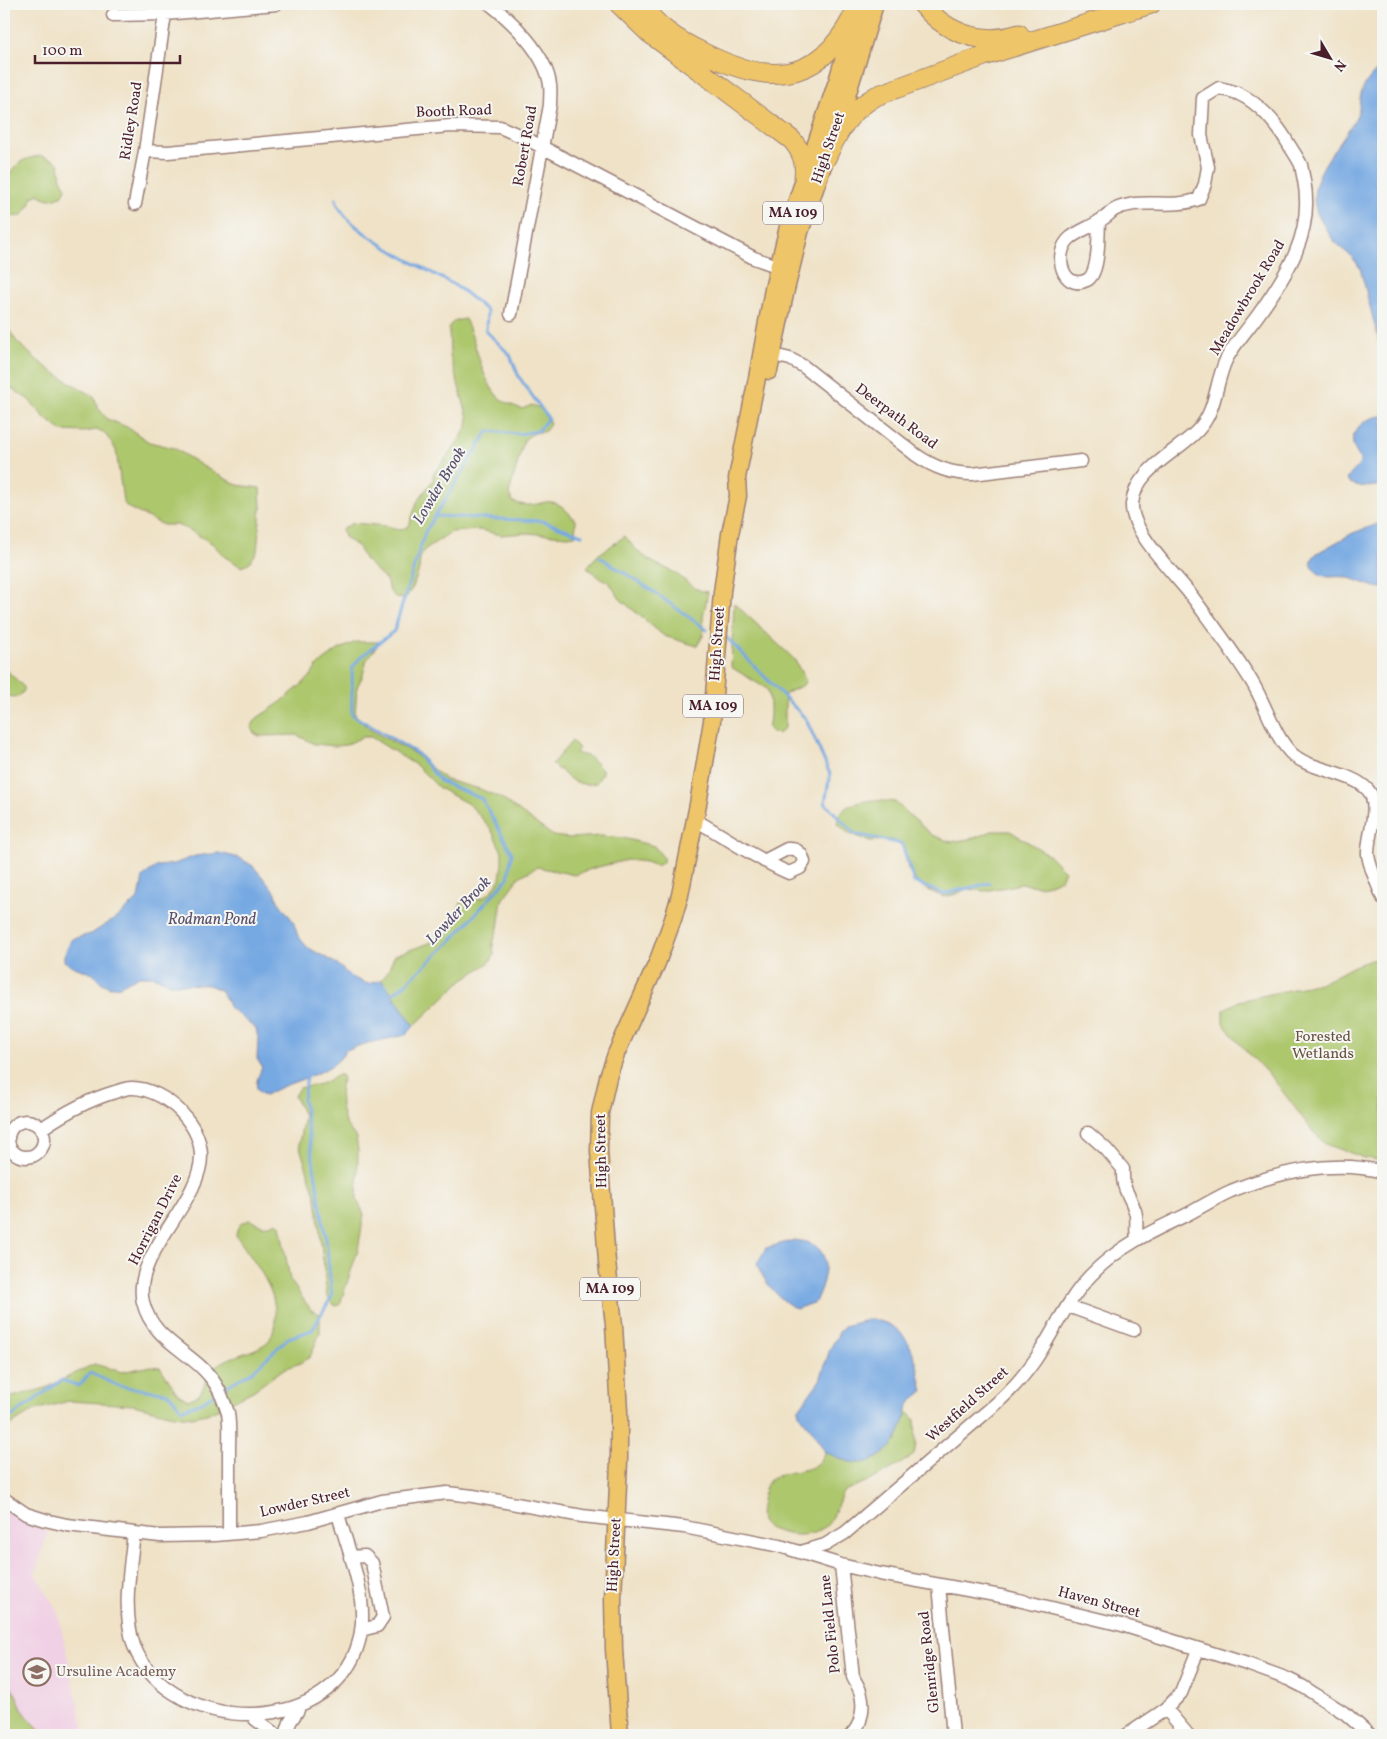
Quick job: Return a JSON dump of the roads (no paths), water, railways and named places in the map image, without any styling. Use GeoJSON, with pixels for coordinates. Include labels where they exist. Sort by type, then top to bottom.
{"type":"FeatureCollection","features":[{"type":"Feature","properties":{"kind":"highway"},"geometry":{"type":"LineString","coordinates":[[618,4],[648,32],[792,140],[800,149],[804,160],[804,178]]}},
{"type":"Feature","properties":{"kind":"highway"},"geometry":{"type":"LineString","coordinates":[[642,4],[661,27],[692,48],[742,69],[774,75],[799,70],[822,57],[840,39],[860,4]]}},
{"type":"Feature","properties":{"kind":"highway"},"geometry":{"type":"LineString","coordinates":[[922,4],[936,19],[954,31],[973,38],[987,39],[1015,35],[1114,4]]}},
{"type":"Feature","properties":{"kind":"highway"},"geometry":{"type":"LineString","coordinates":[[825,160],[847,118],[860,106],[876,96],[984,56],[1151,4]]}},
{"type":"Feature","properties":{"kind":"main road","name":"High Street"},"geometry":{"type":"LineString","coordinates":[[620,1735],[613,1615],[619,1412],[614,1325],[607,1262],[599,1151],[599,1124],[608,1077],[616,1054],[654,970],[673,920],[695,820],[712,722],[722,592],[738,496],[747,480],[784,268],[804,178],[837,81],[860,4]]}},
{"type":"Feature","properties":{"kind":"main road","name":"High Street"},"geometry":{"type":"LineString","coordinates":[[784,268],[800,232],[825,160],[875,4]]}},
{"type":"Feature","properties":{"kind":"street"},"geometry":{"type":"LineString","coordinates":[[113,15],[165,14],[276,4]]}},
{"type":"Feature","properties":{"kind":"street","name":"Robert Road"},"geometry":{"type":"LineString","coordinates":[[490,4],[527,39],[544,66],[550,85],[550,105],[511,314]]}},
{"type":"Feature","properties":{"kind":"street","name":"Ridley Road"},"geometry":{"type":"LineString","coordinates":[[135,204],[145,151],[165,14]]}},
{"type":"Feature","properties":{"kind":"street","name":"Meadowbrook Road"},"geometry":{"type":"LineString","coordinates":[[1099,222],[1094,273],[1087,280],[1075,282],[1066,276],[1060,264],[1062,249],[1071,237],[1099,222],[1115,209],[1133,204],[1187,204],[1199,199],[1205,184],[1208,167],[1201,135],[1203,98],[1220,88],[1237,93],[1250,100],[1266,114],[1284,136],[1301,165],[1307,198],[1306,220],[1301,241],[1290,265],[1226,360],[1210,414],[1198,430],[1149,472],[1139,484],[1132,501],[1132,516],[1142,535],[1176,575],[1223,638],[1253,683],[1278,733],[1293,756],[1358,783],[1369,791],[1373,802],[1368,855],[1383,898]]}},
{"type":"Feature","properties":{"kind":"street","name":"Booth Road"},"geometry":{"type":"LineString","coordinates":[[145,151],[168,152],[423,128],[500,127],[754,258],[784,268]]}},
{"type":"Feature","properties":{"kind":"street","name":"Deerpath Road"},"geometry":{"type":"LineString","coordinates":[[768,353],[790,359],[803,366],[916,455],[933,466],[962,474],[972,474],[1081,461]]}},
{"type":"Feature","properties":{"kind":"street"},"geometry":{"type":"LineString","coordinates":[[695,820],[764,861]]}},
{"type":"Feature","properties":{"kind":"street","name":"Horrigan Drive"},"geometry":{"type":"LineString","coordinates":[[41,1129],[58,1117],[80,1106],[102,1096],[130,1088],[148,1091],[170,1101],[196,1130],[201,1154],[199,1173],[183,1205],[149,1263],[141,1286],[143,1301],[155,1327],[167,1341],[198,1365],[218,1390],[228,1413],[229,1534]]}},
{"type":"Feature","properties":{"kind":"street"},"geometry":{"type":"LineString","coordinates":[[1088,1133],[1124,1169],[1122,1183],[1135,1210],[1137,1238]]}},
{"type":"Feature","properties":{"kind":"street","name":"Westfield Street"},"geometry":{"type":"LineString","coordinates":[[802,1552],[826,1545],[845,1533],[997,1403],[1014,1387],[1035,1361],[1068,1306],[1091,1275],[1112,1256],[1137,1238],[1230,1191],[1274,1176],[1294,1171],[1348,1166],[1383,1172]]}},
{"type":"Feature","properties":{"kind":"street"},"geometry":{"type":"LineString","coordinates":[[1068,1306],[1134,1330]]}},
{"type":"Feature","properties":{"kind":"street","name":"Lowder Street"},"geometry":{"type":"LineString","coordinates":[[4,1499],[26,1514],[67,1525],[134,1534],[174,1536],[229,1534],[286,1527],[382,1501],[456,1494],[553,1512],[617,1520]]}},
{"type":"Feature","properties":{"kind":"street"},"geometry":{"type":"LineString","coordinates":[[134,1534],[128,1610],[134,1644],[148,1673],[169,1694],[183,1704],[200,1712],[227,1719],[255,1719],[298,1710],[319,1700],[341,1679],[356,1653],[363,1617],[360,1595],[338,1514]]}},
{"type":"Feature","properties":{"kind":"street"},"geometry":{"type":"LineString","coordinates":[[617,1520],[684,1527],[802,1552]]}},
{"type":"Feature","properties":{"kind":"street","name":"Haven Street"},"geometry":{"type":"LineString","coordinates":[[802,1552],[841,1565],[1006,1597],[1081,1614],[1271,1672],[1302,1686],[1346,1714],[1370,1735]]}},
{"type":"Feature","properties":{"kind":"street"},"geometry":{"type":"LineString","coordinates":[[350,1557],[365,1556],[372,1563],[383,1617],[377,1626],[361,1630]]}},
{"type":"Feature","properties":{"kind":"street","name":"Polo Field Lane"},"geometry":{"type":"LineString","coordinates":[[841,1565],[853,1677],[861,1692],[862,1714],[856,1731],[851,1735]]}},
{"type":"Feature","properties":{"kind":"street","name":"Glenridge Road"},"geometry":{"type":"LineString","coordinates":[[939,1585],[953,1735]]}},
{"type":"Feature","properties":{"kind":"street"},"geometry":{"type":"LineString","coordinates":[[1127,1735],[1166,1709],[1181,1693],[1198,1650]]}},
{"type":"Feature","properties":{"kind":"street"},"geometry":{"type":"LineString","coordinates":[[1166,1709],[1188,1735]]}},
{"type":"Feature","properties":{"kind":"street"},"geometry":{"type":"LineString","coordinates":[[286,1735],[298,1710]]}},
{"type":"Feature","properties":{"kind":"street"},"geometry":{"type":"LineString","coordinates":[[255,1719],[276,1735]]}},
{"type":"Feature","properties":{"kind":"water"},"geometry":{"type":"Polygon","coordinates":[[[1383,64],[1383,173],[1377,175],[1374,179],[1383,199],[1383,357],[1360,268],[1354,259],[1332,238],[1318,215],[1314,201],[1319,175],[1352,125],[1358,113],[1361,94],[1365,85],[1383,64]]]}},
{"type":"Feature","properties":{"kind":"water"},"geometry":{"type":"Polygon","coordinates":[[[1383,416],[1383,484],[1366,487],[1348,482],[1347,478],[1360,463],[1353,445],[1354,433],[1357,428],[1372,418],[1383,416]]]}},
{"type":"Feature","properties":{"kind":"water"},"geometry":{"type":"Polygon","coordinates":[[[1383,522],[1383,588],[1345,577],[1324,576],[1313,568],[1313,557],[1317,553],[1353,533],[1383,522]]]}},
{"type":"Feature","properties":{"kind":"water","name":"Rodman Pond"},"geometry":{"type":"Polygon","coordinates":[[[219,853],[240,858],[253,866],[276,893],[278,901],[293,921],[298,936],[307,947],[337,964],[351,977],[368,984],[381,980],[414,1026],[406,1035],[346,1050],[332,1065],[266,1095],[258,1091],[256,1084],[262,1067],[257,1059],[258,1038],[256,1029],[229,1007],[220,990],[209,985],[171,984],[153,976],[139,976],[120,986],[110,987],[102,983],[93,974],[64,961],[64,955],[72,939],[91,934],[116,918],[137,900],[143,877],[150,871],[158,866],[174,864],[195,856],[219,853]]]}},
{"type":"Feature","properties":{"kind":"water"},"geometry":{"type":"Polygon","coordinates":[[[794,1240],[808,1242],[818,1248],[825,1262],[824,1278],[815,1302],[796,1309],[773,1290],[757,1264],[766,1248],[794,1240]]]}},
{"type":"Feature","properties":{"kind":"water"},"geometry":{"type":"Polygon","coordinates":[[[871,1319],[890,1325],[905,1337],[914,1354],[923,1392],[909,1405],[904,1423],[890,1448],[872,1460],[854,1463],[825,1452],[813,1432],[800,1416],[798,1410],[820,1380],[830,1349],[844,1326],[871,1319]]]}},
{"type":"Feature","properties":{"kind":"waterway","name":"Lowder Brook"},"geometry":{"type":"LineString","coordinates":[[336,199],[342,211],[353,224],[369,236],[458,288],[487,311],[486,331],[510,355],[519,377],[548,418],[538,431],[519,434],[488,431],[425,532],[394,631],[361,657],[352,668],[352,715],[418,754],[440,781],[482,799],[512,853],[508,878],[452,940],[390,996]]}},
{"type":"Feature","properties":{"kind":"waterway"},"geometry":{"type":"LineString","coordinates":[[435,516],[542,521],[582,535]]}},
{"type":"Feature","properties":{"kind":"waterway"},"geometry":{"type":"LineString","coordinates":[[600,557],[707,630]]}},
{"type":"Feature","properties":{"kind":"waterway"},"geometry":{"type":"LineString","coordinates":[[727,638],[806,719],[830,774],[825,803],[855,834],[902,844],[914,882],[943,894],[990,883]]}},
{"type":"Feature","properties":{"kind":"waterway","name":"Lowder Brook"},"geometry":{"type":"LineString","coordinates":[[221,1389],[252,1372],[288,1338],[312,1330],[332,1296],[326,1239],[303,1099],[308,1072]]}},
{"type":"Feature","properties":{"kind":"waterway","name":"Lowder Brook"},"geometry":{"type":"LineString","coordinates":[[4,1422],[62,1380],[79,1386],[90,1373],[119,1386],[168,1393],[182,1409],[202,1402],[216,1393]]}},
{"type":"Feature","properties":{"kind":"place","name":"Ursuline Academy"},"geometry":{"type":"Point","coordinates":[37,1672]}},
{"type":"Feature","properties":{"kind":"park label","name":"Forested Wetlands"},"geometry":{"type":"Point","coordinates":[1323,1046]}}]}
